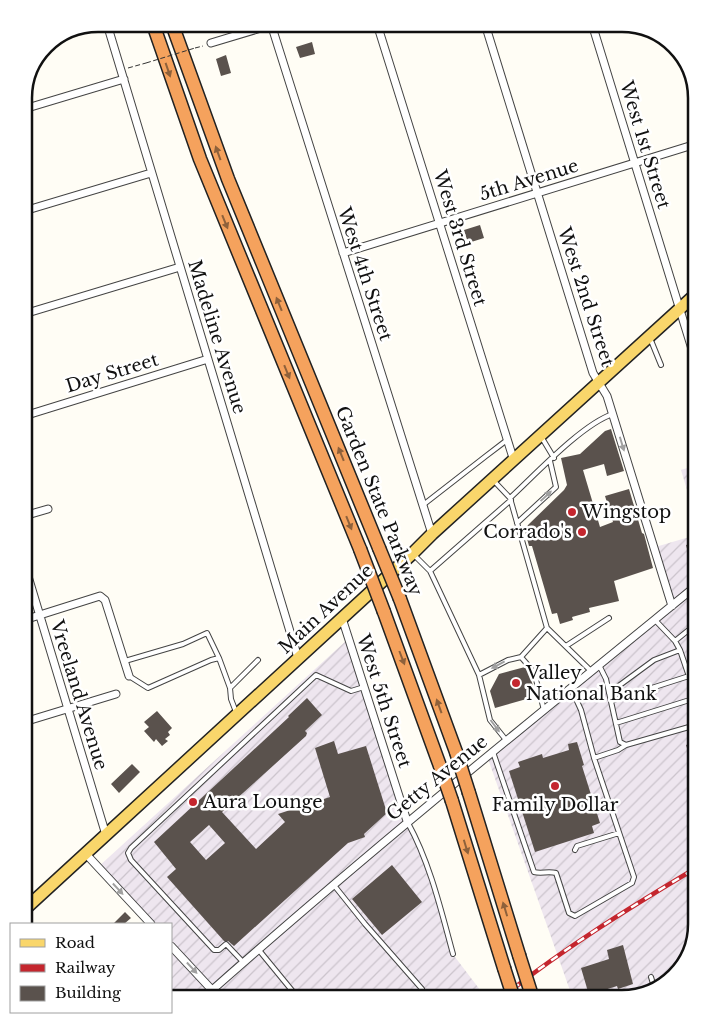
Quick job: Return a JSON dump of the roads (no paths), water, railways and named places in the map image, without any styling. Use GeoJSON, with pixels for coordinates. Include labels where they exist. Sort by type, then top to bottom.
{"type":"FeatureCollection","features":[{"type":"Feature","properties":{"kind":"highway","name":"Garden State Parkway"},"geometry":{"type":"LineString","coordinates":[[156,32],[204,167],[384,612],[452,801],[511,990]]}},
{"type":"Feature","properties":{"kind":"highway","name":"Garden State Parkway"},"geometry":{"type":"LineString","coordinates":[[175,32],[228,178],[400,599],[456,752],[530,990]]}},
{"type":"Feature","properties":{"kind":"main road","name":"Main Avenue"},"geometry":{"type":"LineString","coordinates":[[32,902],[432,534],[688,303]]}},
{"type":"Feature","properties":{"kind":"street","name":"Madeline Avenue"},"geometry":{"type":"LineString","coordinates":[[109,32],[298,658]]}},
{"type":"Feature","properties":{"kind":"street"},"geometry":{"type":"LineString","coordinates":[[211,43],[245,32]]}},
{"type":"Feature","properties":{"kind":"street","name":"West 4th Street"},"geometry":{"type":"LineString","coordinates":[[275,32],[432,534]]}},
{"type":"Feature","properties":{"kind":"street","name":"West 3rd Street"},"geometry":{"type":"LineString","coordinates":[[380,33],[514,461]]}},
{"type":"Feature","properties":{"kind":"street","name":"West 2nd Street"},"geometry":{"type":"LineString","coordinates":[[488,33],[593,373],[607,396],[672,606]]}},
{"type":"Feature","properties":{"kind":"street","name":"West 1st Street"},"geometry":{"type":"LineString","coordinates":[[595,33],[688,336]]}},
{"type":"Feature","properties":{"kind":"street"},"geometry":{"type":"LineString","coordinates":[[33,106],[124,79]]}},
{"type":"Feature","properties":{"kind":"street","name":"5th Avenue"},"geometry":{"type":"LineString","coordinates":[[343,253],[688,146]]}},
{"type":"Feature","properties":{"kind":"street"},"geometry":{"type":"LineString","coordinates":[[33,208],[152,173]]}},
{"type":"Feature","properties":{"kind":"street"},"geometry":{"type":"LineString","coordinates":[[33,311],[180,266]]}},
{"type":"Feature","properties":{"kind":"street","name":"Day Street"},"geometry":{"type":"LineString","coordinates":[[33,413],[208,359]]}},
{"type":"Feature","properties":{"kind":"street"},"geometry":{"type":"LineString","coordinates":[[32,513],[48,508]]}},
{"type":"Feature","properties":{"kind":"street","name":"Vreeland Avenue"},"geometry":{"type":"LineString","coordinates":[[32,592],[106,835]]}},
{"type":"Feature","properties":{"kind":"street","name":"Getty Avenue"},"geometry":{"type":"LineString","coordinates":[[212,990],[407,821],[688,593]]}},
{"type":"Feature","properties":{"kind":"street"},"geometry":{"type":"LineString","coordinates":[[32,617],[100,596],[105,600],[129,676]]}},
{"type":"Feature","properties":{"kind":"street","name":"West 5th Street"},"geometry":{"type":"LineString","coordinates":[[342,618],[407,821]]}},
{"type":"Feature","properties":{"kind":"street"},"geometry":{"type":"LineString","coordinates":[[32,720],[116,694]]}},
{"type":"Feature","properties":{"kind":"street"},"geometry":{"type":"LineString","coordinates":[[85,853],[150,923]]}},
{"type":"Feature","properties":{"kind":"street"},"geometry":{"type":"LineString","coordinates":[[172,947],[212,990]]}},
{"type":"Feature","properties":{"kind":"lane"},"geometry":{"type":"LineString","coordinates":[[650,336],[661,366]]}},
{"type":"Feature","properties":{"kind":"lane"},"geometry":{"type":"LineString","coordinates":[[430,571],[596,421],[613,414]]}},
{"type":"Feature","properties":{"kind":"lane"},"geometry":{"type":"LineString","coordinates":[[541,436],[554,458]]}},
{"type":"Feature","properties":{"kind":"lane"},"geometry":{"type":"LineString","coordinates":[[423,506],[507,440]]}},
{"type":"Feature","properties":{"kind":"lane"},"geometry":{"type":"LineString","coordinates":[[517,523],[556,486],[550,461]]}},
{"type":"Feature","properties":{"kind":"lane"},"geometry":{"type":"LineString","coordinates":[[493,480],[511,499],[547,628],[591,671]]}},
{"type":"Feature","properties":{"kind":"lane"},"geometry":{"type":"LineString","coordinates":[[413,553],[430,571],[479,675],[490,720],[506,740]]}},
{"type":"Feature","properties":{"kind":"lane"},"geometry":{"type":"LineString","coordinates":[[566,646],[608,618]]}},
{"type":"Feature","properties":{"kind":"lane"},"geometry":{"type":"LineString","coordinates":[[655,620],[675,641],[688,673]]}},
{"type":"Feature","properties":{"kind":"lane"},"geometry":{"type":"LineString","coordinates":[[479,675],[508,660],[521,657],[547,628]]}},
{"type":"Feature","properties":{"kind":"lane"},"geometry":{"type":"LineString","coordinates":[[675,641],[688,630]]}},
{"type":"Feature","properties":{"kind":"lane"},"geometry":{"type":"LineString","coordinates":[[125,661],[183,644],[207,634],[219,658],[237,714]]}},
{"type":"Feature","properties":{"kind":"lane"},"geometry":{"type":"LineString","coordinates":[[610,693],[654,660],[680,650]]}},
{"type":"Feature","properties":{"kind":"lane"},"geometry":{"type":"LineString","coordinates":[[521,657],[534,672],[544,710]]}},
{"type":"Feature","properties":{"kind":"lane"},"geometry":{"type":"LineString","coordinates":[[129,676],[148,688],[219,658]]}},
{"type":"Feature","properties":{"kind":"lane"},"geometry":{"type":"LineString","coordinates":[[230,688],[258,660]]}},
{"type":"Feature","properties":{"kind":"lane"},"geometry":{"type":"LineString","coordinates":[[599,665],[610,693],[620,742],[626,745]]}},
{"type":"Feature","properties":{"kind":"lane"},"geometry":{"type":"LineString","coordinates":[[243,962],[226,944],[219,950],[214,950],[131,860],[128,853],[131,848],[316,675],[351,691],[364,687]]}},
{"type":"Feature","properties":{"kind":"lane"},"geometry":{"type":"LineString","coordinates":[[611,701],[688,676]]}},
{"type":"Feature","properties":{"kind":"lane"},"geometry":{"type":"LineString","coordinates":[[493,751],[534,872],[550,871],[556,873],[569,913],[575,916],[632,883],[634,877],[594,758],[581,710],[571,688]]}},
{"type":"Feature","properties":{"kind":"lane"},"geometry":{"type":"LineString","coordinates":[[616,723],[688,700]]}},
{"type":"Feature","properties":{"kind":"lane"},"geometry":{"type":"LineString","coordinates":[[594,758],[618,750],[626,745],[688,727]]}},
{"type":"Feature","properties":{"kind":"lane"},"geometry":{"type":"LineString","coordinates":[[407,821],[426,868],[454,954]]}},
{"type":"Feature","properties":{"kind":"lane"},"geometry":{"type":"LineString","coordinates":[[574,850],[577,846],[619,833]]}},
{"type":"Feature","properties":{"kind":"lane"},"geometry":{"type":"LineString","coordinates":[[333,884],[422,989]]}},
{"type":"Feature","properties":{"kind":"lane"},"geometry":{"type":"LineString","coordinates":[[258,949],[292,990]]}},
{"type":"Feature","properties":{"kind":"lane"},"geometry":{"type":"LineString","coordinates":[[650,977],[652,983]]}},
{"type":"Feature","properties":{"kind":"railway"},"geometry":{"type":"LineString","coordinates":[[512,990],[596,930],[688,873]]}},
{"type":"Feature","properties":{"kind":"place","name":"Wingstop"},"geometry":{"type":"Point","coordinates":[572,512]}},
{"type":"Feature","properties":{"kind":"place","name":"Corrado's"},"geometry":{"type":"Point","coordinates":[582,532]}},
{"type":"Feature","properties":{"kind":"place","name":"Valley National Bank"},"geometry":{"type":"Point","coordinates":[516,683]}},
{"type":"Feature","properties":{"kind":"place","name":"Family Dollar"},"geometry":{"type":"Point","coordinates":[555,786]}},
{"type":"Feature","properties":{"kind":"place","name":"Aura Lounge"},"geometry":{"type":"Point","coordinates":[193,802]}}]}
